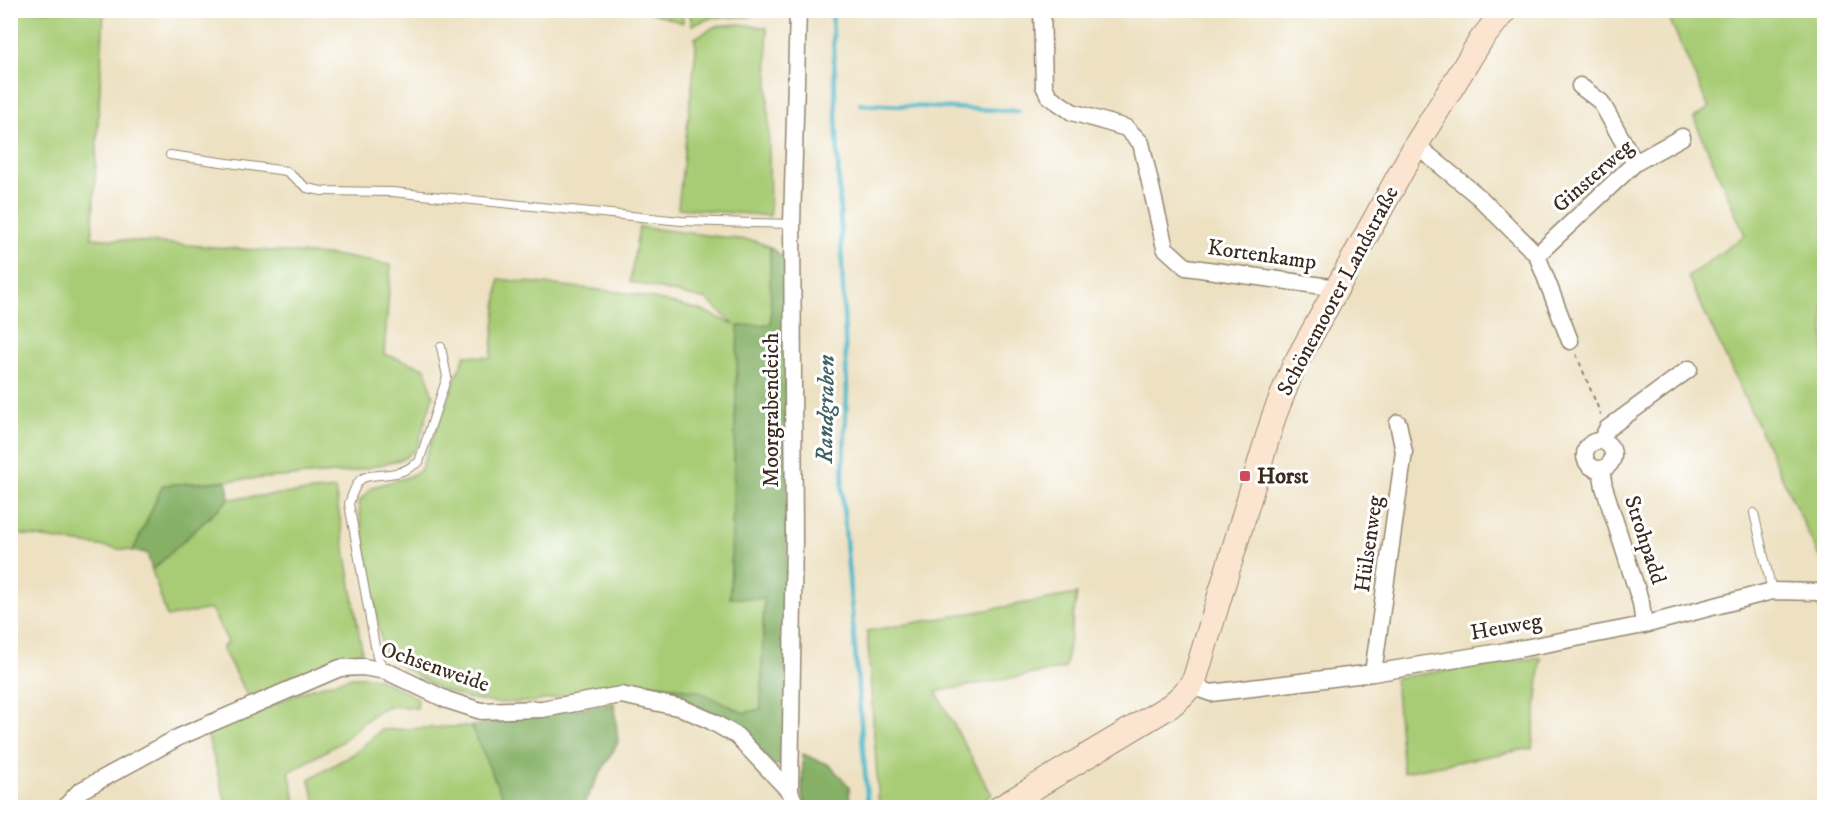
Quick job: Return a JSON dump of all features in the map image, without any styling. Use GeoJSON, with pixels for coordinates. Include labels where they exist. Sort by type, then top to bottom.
{"type":"FeatureCollection","features":[{"type":"Feature","properties":{"kind":"street","name":"Moorgrabendeich"},"geometry":{"type":"LineString","coordinates":[[794,800],[792,224],[798,10]]}},
{"type":"Feature","properties":{"kind":"street","name":"Kortenkamp"},"geometry":{"type":"LineString","coordinates":[[1042,10],[1044,86],[1049,96],[1072,112],[1126,128],[1141,143],[1165,248],[1186,267],[1337,288]]}},
{"type":"Feature","properties":{"kind":"street","name":"Schönemoorer Landstraße"},"geometry":{"type":"LineString","coordinates":[[1000,807],[1170,706],[1191,686],[1196,678],[1274,416],[1294,366],[1416,145],[1470,57],[1505,10]]}},
{"type":"Feature","properties":{"kind":"street"},"geometry":{"type":"LineString","coordinates":[[1580,86],[1601,102],[1635,163]]}},
{"type":"Feature","properties":{"kind":"street","name":"Ginsterweg"},"geometry":{"type":"LineString","coordinates":[[1537,255],[1635,163],[1682,137]]}},
{"type":"Feature","properties":{"kind":"street"},"geometry":{"type":"LineString","coordinates":[[1416,145],[1479,197],[1537,255],[1570,341]]}},
{"type":"Feature","properties":{"kind":"street","name":"Strohpadd"},"geometry":{"type":"LineString","coordinates":[[1644,625],[1641,603],[1604,487],[1601,469],[1591,467],[1585,458],[1585,453],[1589,445],[1689,369]]}},
{"type":"Feature","properties":{"kind":"street","name":"Hülsenweg"},"geometry":{"type":"LineString","coordinates":[[1373,672],[1404,452],[1398,423]]}},
{"type":"Feature","properties":{"kind":"street","name":"Heuweg"},"geometry":{"type":"LineString","coordinates":[[1191,686],[1211,693],[1373,672],[1524,648],[1644,625],[1772,591],[1819,592],[1824,596]]}},
{"type":"Feature","properties":{"kind":"street","name":"Ochsenweide"},"geometry":{"type":"LineString","coordinates":[[67,807],[80,791],[170,742],[340,668],[363,667],[386,671],[447,700],[482,711],[542,709],[621,695],[682,708],[737,736],[794,800]]}},
{"type":"Feature","properties":{"kind":"lane"},"geometry":{"type":"LineString","coordinates":[[170,155],[286,171],[307,188],[322,191],[392,192],[681,221],[792,224]]}},
{"type":"Feature","properties":{"kind":"lane"},"geometry":{"type":"LineString","coordinates":[[386,671],[377,657],[349,504],[356,483],[366,476],[399,473],[418,462],[447,377],[441,347]]}},
{"type":"Feature","properties":{"kind":"lane"},"geometry":{"type":"LineString","coordinates":[[1754,513],[1772,591]]}},
{"type":"Feature","properties":{"kind":"path"},"geometry":{"type":"LineString","coordinates":[[1570,341],[1604,435]]}},
{"type":"Feature","properties":{"kind":"green space"},"geometry":{"type":"Polygon","coordinates":[[[689,10],[759,11],[750,17],[714,17],[692,25],[689,10]]]}},
{"type":"Feature","properties":{"kind":"green space"},"geometry":{"type":"Polygon","coordinates":[[[11,11],[104,11],[92,238],[339,256],[391,265],[384,354],[425,368],[433,396],[417,448],[403,459],[351,472],[163,485],[133,551],[11,533],[11,11]]]}},
{"type":"Feature","properties":{"kind":"green space"},"geometry":{"type":"Polygon","coordinates":[[[646,11],[682,11],[683,23],[646,11]]]}},
{"type":"Feature","properties":{"kind":"green space"},"geometry":{"type":"Polygon","coordinates":[[[1666,11],[1824,11],[1824,561],[1818,554],[1688,277],[1745,235],[1694,118],[1709,108],[1666,11]]]}},
{"type":"Feature","properties":{"kind":"green space"},"geometry":{"type":"Polygon","coordinates":[[[740,24],[767,28],[770,216],[678,208],[696,49],[695,38],[716,26],[740,24]]]}},
{"type":"Feature","properties":{"kind":"green space"},"geometry":{"type":"Polygon","coordinates":[[[639,227],[755,241],[770,247],[771,325],[738,326],[730,598],[764,598],[761,709],[744,713],[698,691],[641,682],[533,702],[497,703],[465,698],[438,688],[401,666],[383,651],[358,503],[372,487],[405,478],[420,471],[465,355],[491,358],[499,279],[628,293],[701,310],[735,325],[707,300],[630,282],[639,227]]]}},
{"type":"Feature","properties":{"kind":"green space"},"geometry":{"type":"Polygon","coordinates":[[[770,247],[786,260],[789,291],[785,765],[774,765],[753,742],[717,715],[641,682],[698,691],[744,713],[761,709],[764,599],[730,598],[738,326],[771,324],[770,247]]]}},
{"type":"Feature","properties":{"kind":"green space"},"geometry":{"type":"Polygon","coordinates":[[[227,481],[229,499],[152,570],[147,553],[133,551],[163,485],[227,481]]]}},
{"type":"Feature","properties":{"kind":"green space"},"geometry":{"type":"Polygon","coordinates":[[[335,489],[362,651],[249,699],[222,648],[228,642],[211,609],[167,617],[152,570],[229,499],[335,489]]]}},
{"type":"Feature","properties":{"kind":"green space"},"geometry":{"type":"Polygon","coordinates":[[[1077,594],[1065,668],[936,692],[992,795],[971,807],[879,807],[867,631],[1077,594]]]}},
{"type":"Feature","properties":{"kind":"green space"},"geometry":{"type":"Polygon","coordinates":[[[1541,657],[1532,748],[1403,772],[1395,678],[1541,657]]]}},
{"type":"Feature","properties":{"kind":"green space"},"geometry":{"type":"Polygon","coordinates":[[[352,677],[374,677],[418,698],[417,708],[388,706],[372,715],[340,743],[289,772],[297,807],[227,807],[207,733],[310,689],[352,677]]]}},
{"type":"Feature","properties":{"kind":"green space"},"geometry":{"type":"Polygon","coordinates":[[[614,703],[618,742],[585,801],[584,807],[507,807],[471,726],[614,703]]]}},
{"type":"Feature","properties":{"kind":"green space"},"geometry":{"type":"Polygon","coordinates":[[[471,726],[507,807],[317,807],[309,779],[355,753],[381,730],[471,726]]]}},
{"type":"Feature","properties":{"kind":"green space"},"geometry":{"type":"Polygon","coordinates":[[[803,754],[829,765],[849,786],[850,807],[807,807],[802,796],[803,754]]]}},
{"type":"Feature","properties":{"kind":"waterway","name":"Randgraben"},"geometry":{"type":"LineString","coordinates":[[832,10],[847,390],[842,492],[868,808]]}},
{"type":"Feature","properties":{"kind":"waterway"},"geometry":{"type":"LineString","coordinates":[[860,104],[1019,111]]}},
{"type":"Feature","properties":{"kind":"place","name":"Horst"},"geometry":{"type":"Point","coordinates":[1245,476]}}]}
